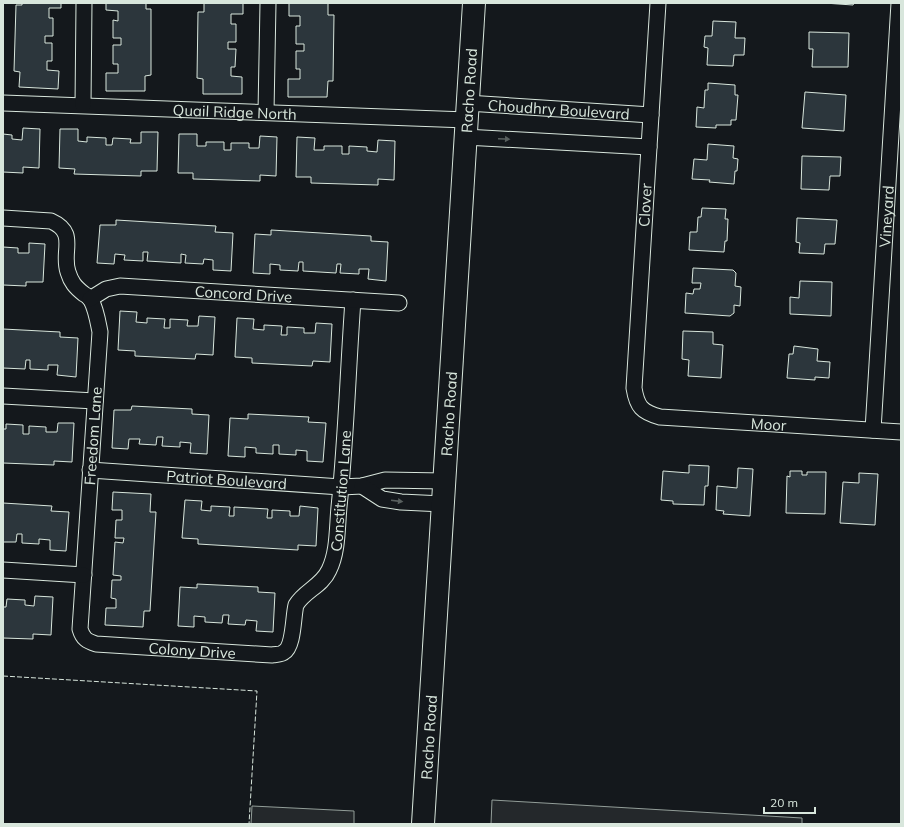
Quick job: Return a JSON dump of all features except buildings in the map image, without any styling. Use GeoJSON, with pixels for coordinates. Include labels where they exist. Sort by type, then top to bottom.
{"type":"FeatureCollection","features":[{"type":"Feature","properties":{"kind":"street"},"geometry":{"type":"LineString","coordinates":[[83,105],[84,3]]}},
{"type":"Feature","properties":{"kind":"street"},"geometry":{"type":"LineString","coordinates":[[266,112],[268,3]]}},
{"type":"Feature","properties":{"kind":"street","name":"Racho Road"},"geometry":{"type":"LineString","coordinates":[[423,824],[474,3]]}},
{"type":"Feature","properties":{"kind":"street","name":"Clover"},"geometry":{"type":"LineString","coordinates":[[640,407],[636,400],[634,388],[658,3]]}},
{"type":"Feature","properties":{"kind":"street","name":"Vineyard"},"geometry":{"type":"LineString","coordinates":[[873,430],[899,3]]}},
{"type":"Feature","properties":{"kind":"street","name":"Quail Ridge North"},"geometry":{"type":"LineString","coordinates":[[3,103],[466,120]]}},
{"type":"Feature","properties":{"kind":"street","name":"Choudhry Boulevard"},"geometry":{"type":"LineString","coordinates":[[466,120],[651,115]]}},
{"type":"Feature","properties":{"kind":"street"},"geometry":{"type":"LineString","coordinates":[[466,120],[649,147]]}},
{"type":"Feature","properties":{"kind":"street"},"geometry":{"type":"LineString","coordinates":[[3,218],[52,221],[66,232],[66,267],[70,281],[76,288],[90,298]]}},
{"type":"Feature","properties":{"kind":"street","name":"Concord Drive"},"geometry":{"type":"LineString","coordinates":[[90,298],[106,289],[120,286],[399,303]]}},
{"type":"Feature","properties":{"kind":"street","name":"Freedom Lane"},"geometry":{"type":"LineString","coordinates":[[90,298],[100,332],[80,629],[82,637],[89,642],[112,645]]}},
{"type":"Feature","properties":{"kind":"street","name":"Constitution Lane"},"geometry":{"type":"LineString","coordinates":[[272,655],[280,654],[287,650],[290,643],[296,606],[299,601],[317,586],[329,571],[334,560],[341,487],[352,300]]}},
{"type":"Feature","properties":{"kind":"street"},"geometry":{"type":"LineString","coordinates":[[3,396],[95,401]]}},
{"type":"Feature","properties":{"kind":"street","name":"Moor"},"geometry":{"type":"LineString","coordinates":[[640,407],[647,412],[660,417],[901,432]]}},
{"type":"Feature","properties":{"kind":"street","name":"Patriot Boulevard"},"geometry":{"type":"LineString","coordinates":[[90,470],[341,487],[362,486],[385,480],[444,481]]}},
{"type":"Feature","properties":{"kind":"street"},"geometry":{"type":"LineString","coordinates":[[362,486],[382,499],[401,502],[443,504]]}},
{"type":"Feature","properties":{"kind":"street"},"geometry":{"type":"LineString","coordinates":[[3,570],[84,575]]}},
{"type":"Feature","properties":{"kind":"street","name":"Colony Drive"},"geometry":{"type":"LineString","coordinates":[[112,645],[272,655]]}},
{"type":"Feature","properties":{"kind":"shaded area"},"geometry":{"type":"Polygon","coordinates":[[[492,800],[802,818],[802,824],[491,824],[492,800]]]}},
{"type":"Feature","properties":{"kind":"shaded area"},"geometry":{"type":"Polygon","coordinates":[[[252,806],[354,811],[354,824],[251,824],[252,806]]]}},
{"type":"Feature","properties":{"kind":"fence"},"geometry":{"type":"LineString","coordinates":[[3,676],[257,691],[249,824]]}}]}
